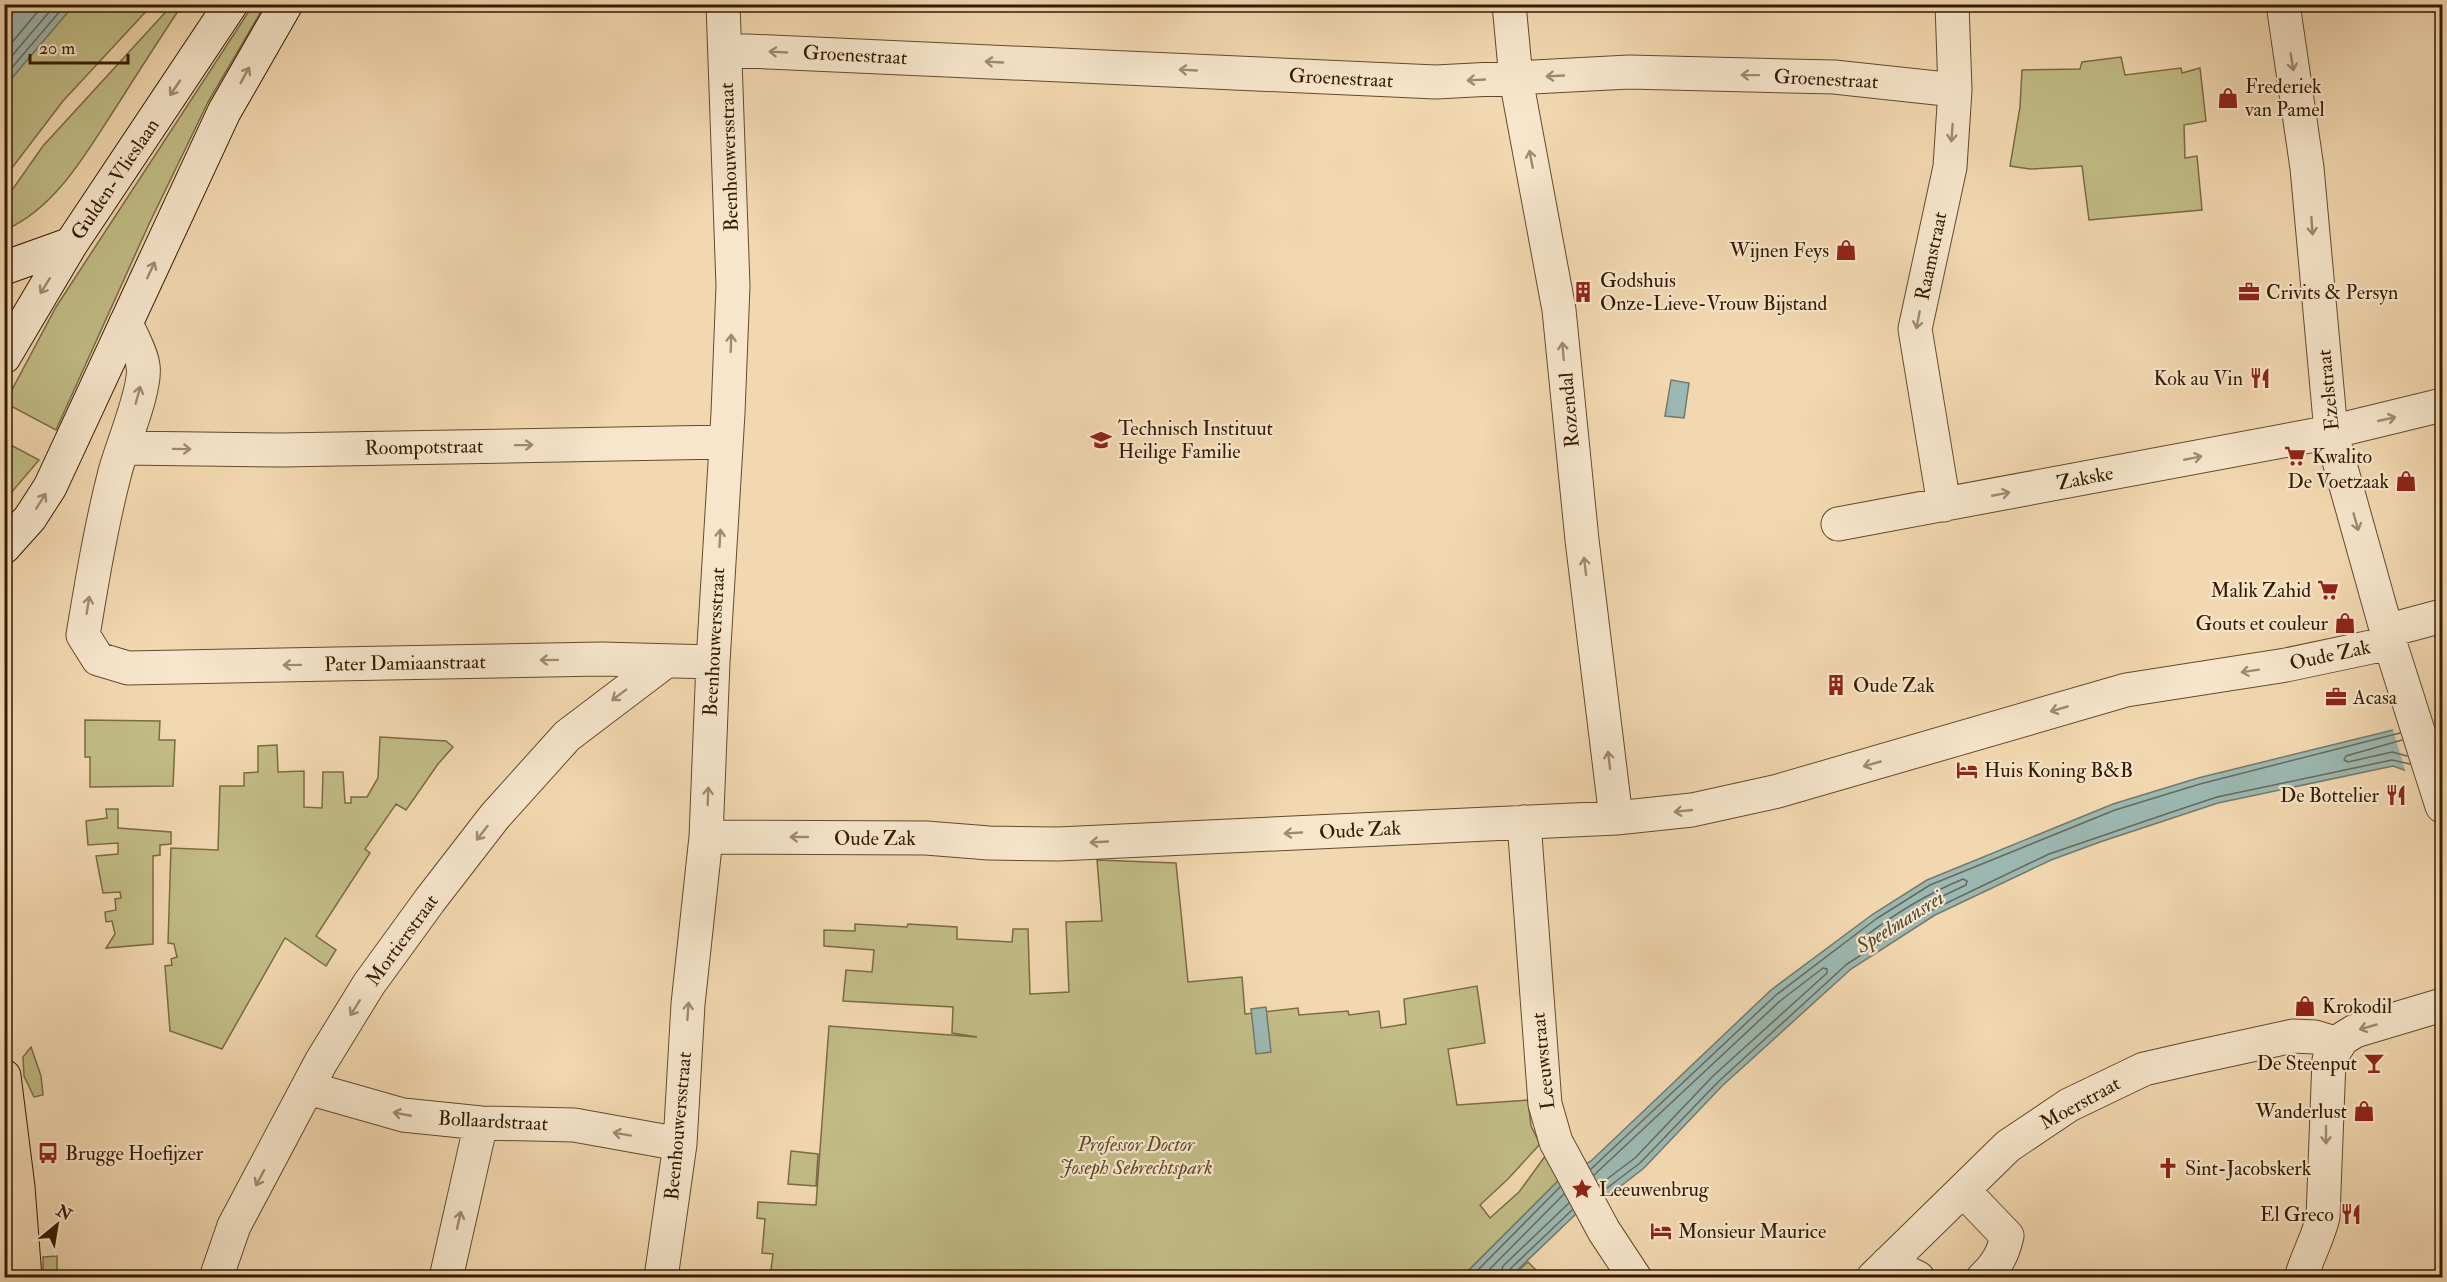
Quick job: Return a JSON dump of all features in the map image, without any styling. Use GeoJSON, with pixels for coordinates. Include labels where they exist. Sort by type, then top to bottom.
{"type":"FeatureCollection","features":[{"type":"Feature","properties":{"kind":"main road"},"geometry":{"type":"LineString","coordinates":[[4,1076],[18,1187],[25,1278]]}},
{"type":"Feature","properties":{"kind":"street","name":"Gulden-Vlieslaan"},"geometry":{"type":"LineString","coordinates":[[4,357],[71,244],[231,4]]}},
{"type":"Feature","properties":{"kind":"street"},"geometry":{"type":"LineString","coordinates":[[4,547],[30,518],[50,487],[224,112],[286,4]]}},
{"type":"Feature","properties":{"kind":"street","name":"Beenhouwersstraat"},"geometry":{"type":"LineString","coordinates":[[661,1278],[680,1144],[688,1004],[706,837],[713,662],[734,286],[723,4]]}},
{"type":"Feature","properties":{"kind":"street","name":"Rozendal"},"geometry":{"type":"LineString","coordinates":[[1509,4],[1515,79],[1559,310],[1581,528],[1616,818]]}},
{"type":"Feature","properties":{"kind":"street","name":"Raamstraat"},"geometry":{"type":"LineString","coordinates":[[1944,505],[1915,329],[1950,167],[1955,90],[1952,4]]}},
{"type":"Feature","properties":{"kind":"street","name":"Ezelstraat"},"geometry":{"type":"LineString","coordinates":[[2283,4],[2307,168],[2331,432],[2388,637],[2439,794]]}},
{"type":"Feature","properties":{"kind":"street","name":"Groenestraat"},"geometry":{"type":"LineString","coordinates":[[726,50],[1436,82],[1629,72],[1834,77],[1955,90]]}},
{"type":"Feature","properties":{"kind":"street"},"geometry":{"type":"LineString","coordinates":[[4,268],[71,244]]}},
{"type":"Feature","properties":{"kind":"street"},"geometry":{"type":"LineString","coordinates":[[124,448],[141,384],[143,366],[126,323]]}},
{"type":"Feature","properties":{"kind":"street","name":"Zakske"},"geometry":{"type":"LineString","coordinates":[[1838,524],[2331,432],[2442,405]]}},
{"type":"Feature","properties":{"kind":"street","name":"Roompotstraat"},"geometry":{"type":"LineString","coordinates":[[124,448],[282,450],[725,441]]}},
{"type":"Feature","properties":{"kind":"street","name":"Pater Damiaanstraat"},"geometry":{"type":"LineString","coordinates":[[124,448],[115,470],[98,545],[83,635],[98,659],[128,668],[602,659],[713,662]]}},
{"type":"Feature","properties":{"kind":"street","name":"Oude Zak"},"geometry":{"type":"LineString","coordinates":[[706,837],[926,838],[989,843],[1058,844],[1616,818],[1692,810],[1778,791],[2126,690],[2286,665],[2388,637],[2442,616]]}},
{"type":"Feature","properties":{"kind":"street","name":"Mortierstraat"},"geometry":{"type":"LineString","coordinates":[[216,1278],[234,1226],[321,1062],[369,984],[495,816],[567,736],[666,661]]}},
{"type":"Feature","properties":{"kind":"street","name":"Leeuwstraat"},"geometry":{"type":"LineString","coordinates":[[1524,822],[1545,1104],[1556,1142],[1604,1231],[1635,1278]]}},
{"type":"Feature","properties":{"kind":"street"},"geometry":{"type":"LineString","coordinates":[[2301,1278],[2323,1217],[2326,1076],[2329,1060],[2342,1039],[2355,1031],[2442,1005]]}},
{"type":"Feature","properties":{"kind":"street","name":"Moerstraat"},"geometry":{"type":"LineString","coordinates":[[1880,1270],[2008,1146],[2069,1105],[2144,1070],[2293,1036],[2315,1037],[2338,1044]]}},
{"type":"Feature","properties":{"kind":"street","name":"Bollaardstraat"},"geometry":{"type":"LineString","coordinates":[[308,1088],[403,1115],[481,1123],[574,1125],[680,1144]]}},
{"type":"Feature","properties":{"kind":"street"},"geometry":{"type":"LineString","coordinates":[[446,1278],[481,1123]]}},
{"type":"Feature","properties":{"kind":"street"},"geometry":{"type":"LineString","coordinates":[[1963,1190],[2007,1236],[2004,1252],[1994,1268],[1983,1278]]}},
{"type":"Feature","properties":{"kind":"street"},"geometry":{"type":"LineString","coordinates":[[1880,1270],[1918,1278]]}},
{"type":"Feature","properties":{"kind":"green space"},"geometry":{"type":"Polygon","coordinates":[[[74,4],[152,5],[63,101],[5,177],[5,86],[74,4]]]}},
{"type":"Feature","properties":{"kind":"green space"},"geometry":{"type":"Polygon","coordinates":[[[172,5],[182,5],[71,174],[41,207],[24,220],[5,230],[5,200],[43,146],[172,5]]]}},
{"type":"Feature","properties":{"kind":"green space"},"geometry":{"type":"Polygon","coordinates":[[[253,5],[265,5],[208,102],[149,224],[56,430],[5,403],[56,307],[253,5]]]}},
{"type":"Feature","properties":{"kind":"green space"},"geometry":{"type":"Polygon","coordinates":[[[2121,57],[2125,75],[2181,68],[2182,73],[2200,68],[2206,121],[2184,125],[2185,158],[2197,156],[2202,210],[2089,220],[2082,166],[2030,169],[2010,166],[2020,107],[2022,70],[2080,69],[2082,62],[2121,57]]]}},
{"type":"Feature","properties":{"kind":"green space"},"geometry":{"type":"Polygon","coordinates":[[[5,442],[39,460],[5,500],[5,442]]]}},
{"type":"Feature","properties":{"kind":"green space"},"geometry":{"type":"Polygon","coordinates":[[[85,720],[160,721],[159,740],[175,740],[173,786],[90,787],[90,757],[85,757],[85,720]]]}},
{"type":"Feature","properties":{"kind":"green space"},"geometry":{"type":"Polygon","coordinates":[[[380,737],[446,741],[453,747],[438,764],[406,810],[396,804],[365,849],[370,853],[316,936],[336,950],[326,966],[285,938],[222,1049],[170,1031],[165,966],[172,965],[171,959],[177,957],[174,944],[168,943],[171,848],[218,850],[220,786],[244,786],[244,773],[258,772],[258,746],[277,745],[278,772],[304,771],[304,807],[322,808],[323,772],[343,772],[345,803],[351,803],[351,797],[367,797],[378,778],[380,737]]]}},
{"type":"Feature","properties":{"kind":"green space"},"geometry":{"type":"Polygon","coordinates":[[[106,809],[118,809],[118,828],[171,832],[171,844],[160,845],[160,855],[153,856],[153,944],[106,948],[115,934],[112,921],[106,922],[105,912],[116,910],[115,899],[121,898],[120,892],[103,893],[96,856],[118,854],[118,843],[88,845],[86,821],[107,818],[106,809]]]}},
{"type":"Feature","properties":{"kind":"green space","name":"Professor Doctor Joseph Sebrechtspark"},"geometry":{"type":"Polygon","coordinates":[[[1097,860],[1176,863],[1188,982],[1242,977],[1245,1014],[1298,1008],[1299,1015],[1348,1011],[1349,1015],[1379,1011],[1381,1028],[1406,1024],[1404,999],[1477,986],[1485,1043],[1448,1049],[1457,1105],[1528,1100],[1531,1126],[1540,1144],[1480,1205],[1490,1218],[1519,1192],[1546,1155],[1559,1180],[1461,1278],[770,1277],[773,1254],[762,1253],[765,1219],[757,1218],[758,1202],[816,1205],[829,1026],[977,1037],[952,1033],[953,1007],[843,1001],[846,970],[872,972],[874,950],[824,946],[824,930],[855,931],[855,924],[957,927],[957,939],[1012,942],[1013,929],[1028,929],[1030,994],[1069,992],[1066,922],[1102,921],[1097,860]]]}},
{"type":"Feature","properties":{"kind":"green space"},"geometry":{"type":"Polygon","coordinates":[[[31,1047],[41,1076],[43,1095],[34,1097],[24,1076],[23,1057],[31,1047]]]}},
{"type":"Feature","properties":{"kind":"green space"},"geometry":{"type":"Polygon","coordinates":[[[791,1151],[818,1154],[816,1186],[788,1184],[791,1151]]]}},
{"type":"Feature","properties":{"kind":"green space"},"geometry":{"type":"Polygon","coordinates":[[[57,1256],[57,1277],[43,1277],[43,1257],[57,1256]]]}},
{"type":"Feature","properties":{"kind":"green space"},"geometry":{"type":"Polygon","coordinates":[[[1528,1262],[1543,1277],[1511,1277],[1528,1262]]]}},
{"type":"Feature","properties":{"kind":"water"},"geometry":{"type":"Polygon","coordinates":[[[4,5],[74,5],[5,86],[4,5]]]}},
{"type":"Feature","properties":{"kind":"water"},"geometry":{"type":"Polygon","coordinates":[[[1671,380],[1689,383],[1684,418],[1665,416],[1671,380]]]}},
{"type":"Feature","properties":{"kind":"water","name":"Speelmansrei"},"geometry":{"type":"Polygon","coordinates":[[[2442,708],[2442,769],[2407,771],[2393,766],[2218,803],[2051,860],[1935,915],[1851,969],[1722,1086],[1644,1168],[1612,1193],[1577,1213],[1510,1277],[1461,1278],[1559,1180],[1591,1161],[1771,990],[1873,914],[1927,880],[2113,804],[2198,778],[2393,730],[2442,708]]]}},
{"type":"Feature","properties":{"kind":"water"},"geometry":{"type":"Polygon","coordinates":[[[1266,1007],[1271,1052],[1256,1054],[1251,1009],[1266,1007]]]}},
{"type":"Feature","properties":{"kind":"pier"},"geometry":{"type":"Polygon","coordinates":[[[2434,707],[2442,733],[2442,772],[2406,773],[2392,727],[2434,707]]]}},
{"type":"Feature","properties":{"kind":"place","name":"Frederiek van Pamel"},"geometry":{"type":"Point","coordinates":[2228,98]}},
{"type":"Feature","properties":{"kind":"place","name":"Wijnen Feys"},"geometry":{"type":"Point","coordinates":[1846,250]}},
{"type":"Feature","properties":{"kind":"place","name":"Godshuis Onze-Lieve-Vrouw Bijstand"},"geometry":{"type":"Point","coordinates":[1583,292]}},
{"type":"Feature","properties":{"kind":"place","name":"Crivits & Persyn"},"geometry":{"type":"Point","coordinates":[2249,292]}},
{"type":"Feature","properties":{"kind":"place","name":"Kok au Vin"},"geometry":{"type":"Point","coordinates":[2260,378]}},
{"type":"Feature","properties":{"kind":"place","name":"Technisch Instituut Heilige Familie"},"geometry":{"type":"Point","coordinates":[1101,440]}},
{"type":"Feature","properties":{"kind":"place","name":"Kwalito"},"geometry":{"type":"Point","coordinates":[2295,456]}},
{"type":"Feature","properties":{"kind":"place","name":"De Voetzaak"},"geometry":{"type":"Point","coordinates":[2406,481]}},
{"type":"Feature","properties":{"kind":"place","name":"Malik Zahid"},"geometry":{"type":"Point","coordinates":[2328,590]}},
{"type":"Feature","properties":{"kind":"place","name":"Gouts et couleur"},"geometry":{"type":"Point","coordinates":[2345,623]}},
{"type":"Feature","properties":{"kind":"place","name":"Oude Zak"},"geometry":{"type":"Point","coordinates":[1836,685]}},
{"type":"Feature","properties":{"kind":"place","name":"Acasa"},"geometry":{"type":"Point","coordinates":[2336,697]}},
{"type":"Feature","properties":{"kind":"place","name":"Huis Koning B&B"},"geometry":{"type":"Point","coordinates":[1967,770]}},
{"type":"Feature","properties":{"kind":"place","name":"De Bottelier"},"geometry":{"type":"Point","coordinates":[2396,795]}},
{"type":"Feature","properties":{"kind":"place","name":"Krokodil"},"geometry":{"type":"Point","coordinates":[2305,1006]}},
{"type":"Feature","properties":{"kind":"place","name":"De Steenput"},"geometry":{"type":"Point","coordinates":[2374,1063]}},
{"type":"Feature","properties":{"kind":"place","name":"Wanderlust"},"geometry":{"type":"Point","coordinates":[2364,1111]}},
{"type":"Feature","properties":{"kind":"place","name":"Brugge Hoefijzer"},"geometry":{"type":"Point","coordinates":[48,1153]}},
{"type":"Feature","properties":{"kind":"place","name":"Sint-Jacobskerk"},"geometry":{"type":"Point","coordinates":[2168,1168]}},
{"type":"Feature","properties":{"kind":"place","name":"Leeuwenbrug"},"geometry":{"type":"Point","coordinates":[1582,1189]}},
{"type":"Feature","properties":{"kind":"place","name":"El Greco"},"geometry":{"type":"Point","coordinates":[2351,1214]}},
{"type":"Feature","properties":{"kind":"place","name":"Monsieur Maurice"},"geometry":{"type":"Point","coordinates":[1661,1231]}}]}
